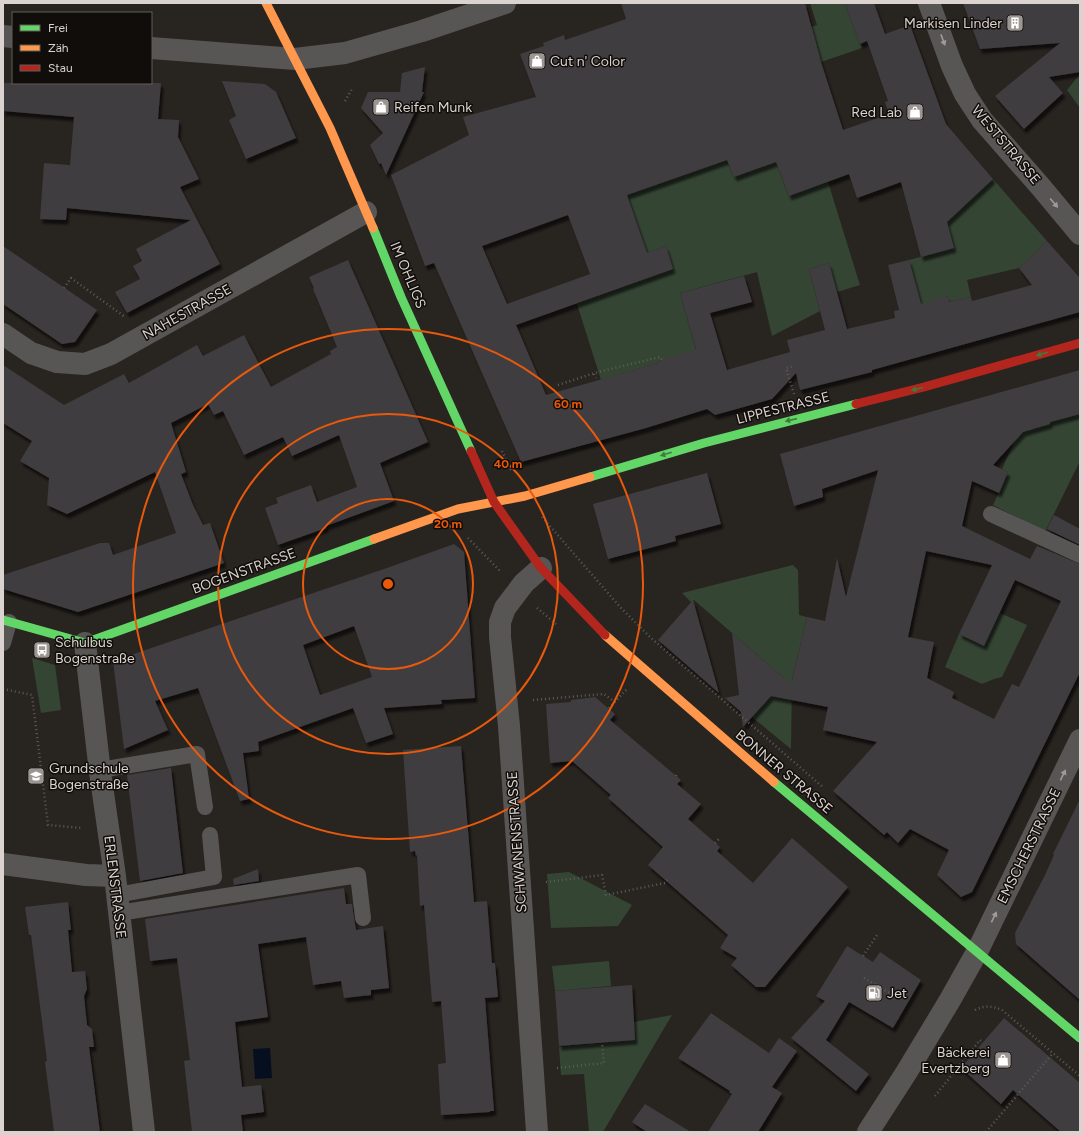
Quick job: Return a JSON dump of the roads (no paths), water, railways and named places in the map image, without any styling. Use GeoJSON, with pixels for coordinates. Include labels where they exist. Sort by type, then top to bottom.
{"type":"FeatureCollection","features":[{"type":"Feature","properties":{"kind":"main road","name":"IM OHLIGS"},"geometry":{"type":"LineString","coordinates":[[266,3],[330,128],[401,297],[494,502]]}},
{"type":"Feature","properties":{"kind":"main road","name":"LIPPESTRASSE"},"geometry":{"type":"LineString","coordinates":[[494,502],[525,496],[704,443],[924,387],[1080,343]]}},
{"type":"Feature","properties":{"kind":"main road","name":"BONNER STRASSE"},"geometry":{"type":"LineString","coordinates":[[494,502],[541,568],[604,635],[771,780],[1080,1038]]}},
{"type":"Feature","properties":{"kind":"main road","name":"BOGENSTRASSE"},"geometry":{"type":"LineString","coordinates":[[85,643],[458,509],[494,502]]}},
{"type":"Feature","properties":{"kind":"main road"},"geometry":{"type":"LineString","coordinates":[[6,621],[85,643]]}},
{"type":"Feature","properties":{"kind":"street"},"geometry":{"type":"LineString","coordinates":[[152,48],[295,59],[345,53],[505,3]]}},
{"type":"Feature","properties":{"kind":"street","name":"WESTSTRASSE"},"geometry":{"type":"LineString","coordinates":[[930,3],[952,66],[965,94],[982,120],[1080,234]]}},
{"type":"Feature","properties":{"kind":"street","name":"NAHESTRASSE"},"geometry":{"type":"LineString","coordinates":[[3,334],[31,353],[57,362],[85,364],[111,354],[366,212]]}},
{"type":"Feature","properties":{"kind":"street","name":"SCHWANENSTRASSE"},"geometry":{"type":"LineString","coordinates":[[537,1132],[500,622],[505,608],[511,599],[524,583],[541,568]]}},
{"type":"Feature","properties":{"kind":"street","name":"ERLENSTRASSE"},"geometry":{"type":"LineString","coordinates":[[85,643],[117,895],[144,1132]]}},
{"type":"Feature","properties":{"kind":"street","name":"EMSCHERSTRASSE"},"geometry":{"type":"LineString","coordinates":[[868,1132],[950,1000],[977,952],[1080,740]]}},
{"type":"Feature","properties":{"kind":"street"},"geometry":{"type":"LineString","coordinates":[[3,864],[86,875],[117,895]]}},
{"type":"Feature","properties":{"kind":"lane"},"geometry":{"type":"LineString","coordinates":[[991,514],[1080,555]]}},
{"type":"Feature","properties":{"kind":"lane"},"geometry":{"type":"LineString","coordinates":[[3,642],[6,621]]}},
{"type":"Feature","properties":{"kind":"lane"},"geometry":{"type":"LineString","coordinates":[[100,770],[197,754],[205,807]]}},
{"type":"Feature","properties":{"kind":"lane"},"geometry":{"type":"LineString","coordinates":[[117,895],[214,877],[210,835]]}},
{"type":"Feature","properties":{"kind":"lane"},"geometry":{"type":"LineString","coordinates":[[117,895],[358,875],[363,918]]}},
{"type":"Feature","properties":{"kind":"water"},"geometry":{"type":"Polygon","coordinates":[[[270,1048],[272,1078],[255,1079],[253,1049],[270,1048]]]}},
{"type":"Feature","properties":{"kind":"place","name":"Markisen Linder"},"geometry":{"type":"Point","coordinates":[1015,23]}},
{"type":"Feature","properties":{"kind":"place","name":"Cut n' Color"},"geometry":{"type":"Point","coordinates":[537,61]}},
{"type":"Feature","properties":{"kind":"place","name":"Reifen Munk"},"geometry":{"type":"Point","coordinates":[381,107]}},
{"type":"Feature","properties":{"kind":"place","name":"Red Lab"},"geometry":{"type":"Point","coordinates":[915,112]}},
{"type":"Feature","properties":{"kind":"place","name":"Schulbus Bogenstraße"},"geometry":{"type":"Point","coordinates":[42,650]}},
{"type":"Feature","properties":{"kind":"place","name":"Grundschule Bogenstraße"},"geometry":{"type":"Point","coordinates":[36,776]}},
{"type":"Feature","properties":{"kind":"place","name":"Jet"},"geometry":{"type":"Point","coordinates":[874,993]}},
{"type":"Feature","properties":{"kind":"place","name":"Bäckerei Evertzberg"},"geometry":{"type":"Point","coordinates":[1003,1060]}}]}
